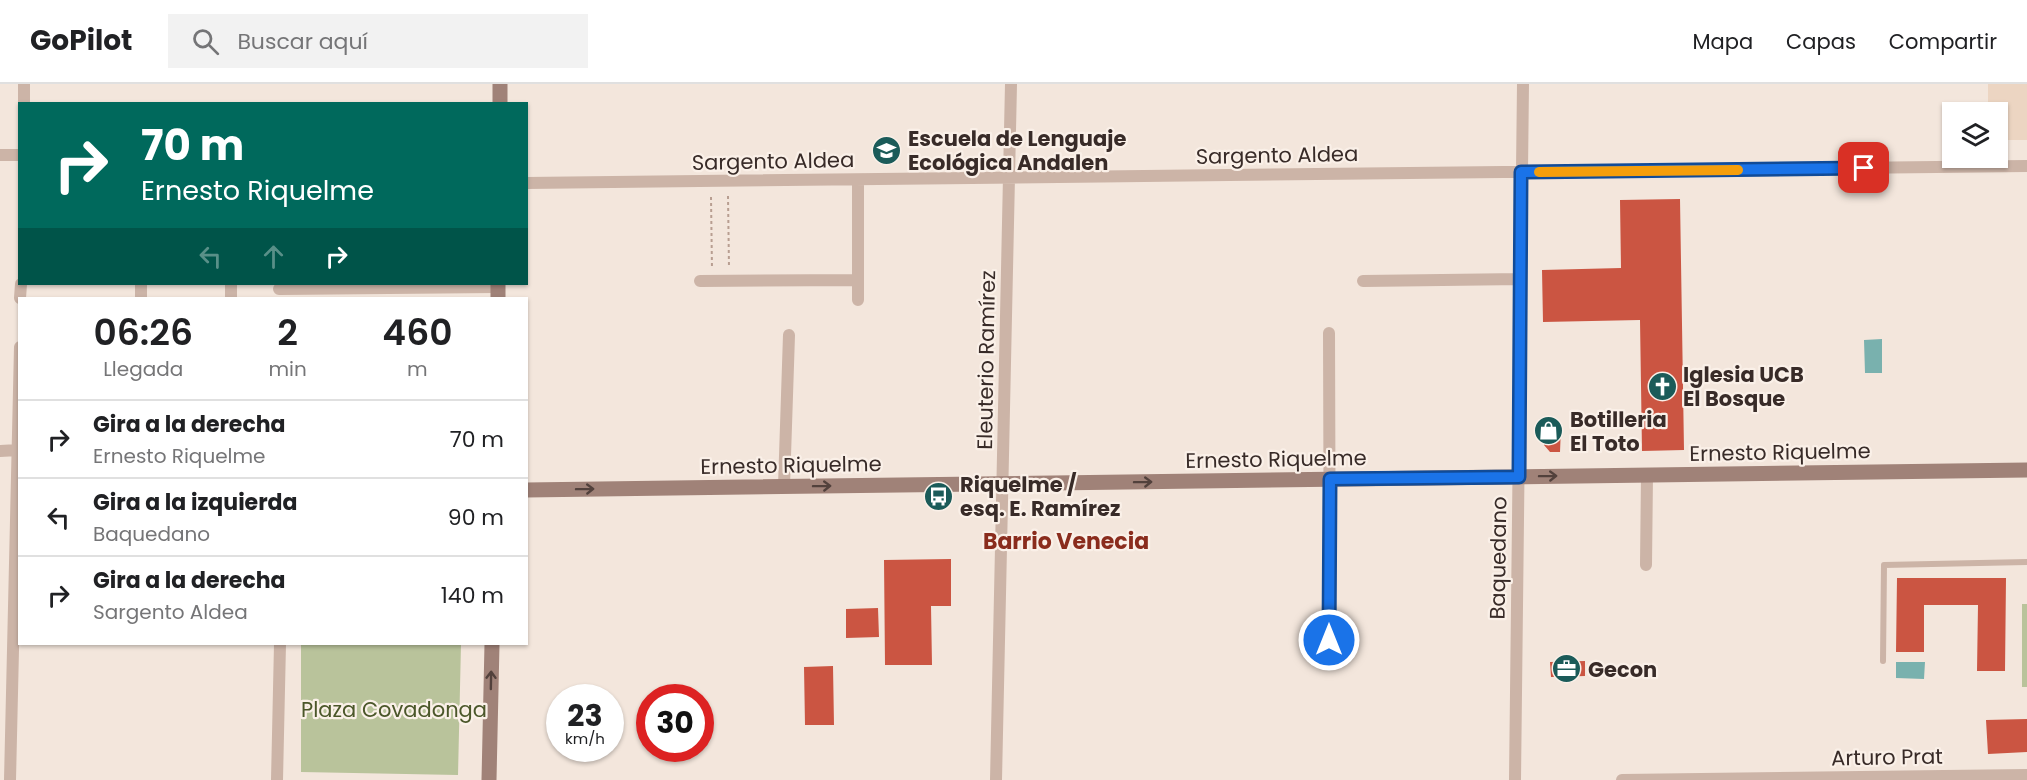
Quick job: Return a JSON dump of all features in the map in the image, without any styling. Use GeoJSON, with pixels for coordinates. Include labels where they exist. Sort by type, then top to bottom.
{"type":"FeatureCollection","features":[{"type":"Feature","properties":{"kind":"street"},"geometry":{"type":"LineString","coordinates":[[24,84],[24,102]]}},
{"type":"Feature","properties":{"kind":"street"},"geometry":{"type":"LineString","coordinates":[[500,84],[500,102]]}},
{"type":"Feature","properties":{"kind":"street","name":"Eleuterio Ramírez"},"geometry":{"type":"LineString","coordinates":[[996,780],[1011,84]]}},
{"type":"Feature","properties":{"kind":"street","name":"Baquedano"},"geometry":{"type":"LineString","coordinates":[[1515,780],[1523,84]]}},
{"type":"Feature","properties":{"kind":"street"},"geometry":{"type":"LineString","coordinates":[[0,155],[18,155]]}},
{"type":"Feature","properties":{"kind":"street","name":"Sargento Aldea"},"geometry":{"type":"LineString","coordinates":[[528,183],[2027,166]]}},
{"type":"Feature","properties":{"kind":"street"},"geometry":{"type":"LineString","coordinates":[[858,180],[858,300]]}},
{"type":"Feature","properties":{"kind":"street"},"geometry":{"type":"LineString","coordinates":[[1364,281],[1521,279]]}},
{"type":"Feature","properties":{"kind":"street"},"geometry":{"type":"LineString","coordinates":[[700,281],[858,280]]}},
{"type":"Feature","properties":{"kind":"street"},"geometry":{"type":"LineString","coordinates":[[141,285],[141,297]]}},
{"type":"Feature","properties":{"kind":"street"},"geometry":{"type":"LineString","coordinates":[[279,289],[498,290]]}},
{"type":"Feature","properties":{"kind":"street"},"geometry":{"type":"LineString","coordinates":[[1329,333],[1329,640]]}},
{"type":"Feature","properties":{"kind":"street"},"geometry":{"type":"LineString","coordinates":[[784,486],[789,335]]}},
{"type":"Feature","properties":{"kind":"street"},"geometry":{"type":"LineString","coordinates":[[0,451],[18,450],[18,497],[5,749],[10,780]]}},
{"type":"Feature","properties":{"kind":"street","name":"Ernesto Riquelme"},"geometry":{"type":"LineString","coordinates":[[528,490],[2027,470]]}},
{"type":"Feature","properties":{"kind":"street"},"geometry":{"type":"LineString","coordinates":[[1646,565],[1647,475]]}},
{"type":"Feature","properties":{"kind":"street"},"geometry":{"type":"LineString","coordinates":[[277,780],[280,645]]}},
{"type":"Feature","properties":{"kind":"street"},"geometry":{"type":"LineString","coordinates":[[489,780],[492,645]]}},
{"type":"Feature","properties":{"kind":"street","name":"Arturo Prat"},"geometry":{"type":"LineString","coordinates":[[1622,780],[2027,775]]}},
{"type":"Feature","properties":{"kind":"lane"},"geometry":{"type":"LineString","coordinates":[[1883,661],[1884,565],[2027,562]]}},
{"type":"Feature","properties":{"kind":"path"},"geometry":{"type":"LineString","coordinates":[[711,196],[713,281]]}},
{"type":"Feature","properties":{"kind":"path"},"geometry":{"type":"LineString","coordinates":[[728,196],[729,281]]}},
{"type":"Feature","properties":{"kind":"green space"},"geometry":{"type":"Polygon","coordinates":[[[2022,604],[2027,604],[2027,687],[2022,687],[2022,604]]]}},
{"type":"Feature","properties":{"kind":"green space","name":"Plaza Covadonga"},"geometry":{"type":"Polygon","coordinates":[[[301,645],[461,645],[458,775],[301,772],[301,645]]]}},
{"type":"Feature","properties":{"kind":"shaded area"},"geometry":{"type":"Polygon","coordinates":[[[1988,84],[2027,84],[2027,140],[2008,140],[2008,102],[1988,102],[1988,84]]]}},
{"type":"Feature","properties":{"kind":"water"},"geometry":{"type":"Polygon","coordinates":[[[1882,339],[1882,373],[1865,373],[1864,340],[1882,339]]]}},
{"type":"Feature","properties":{"kind":"water"},"geometry":{"type":"Polygon","coordinates":[[[1896,662],[1925,662],[1924,679],[1896,678],[1896,662]]]}},
{"type":"Feature","properties":{"kind":"building","name":"Iglesia UCB El Bosque"},"geometry":{"type":"Polygon","coordinates":[[[1680,199],[1684,450],[1642,451],[1640,320],[1543,322],[1542,270],[1621,268],[1620,200],[1680,199]]]}},
{"type":"Feature","properties":{"kind":"building"},"geometry":{"type":"Polygon","coordinates":[[[1544,427],[1561,427],[1560,452],[1550,452],[1544,445],[1544,427]]]}},
{"type":"Feature","properties":{"kind":"building"},"geometry":{"type":"Polygon","coordinates":[[[951,559],[951,606],[931,606],[932,665],[885,665],[884,560],[951,559]]]}},
{"type":"Feature","properties":{"kind":"building"},"geometry":{"type":"Polygon","coordinates":[[[1897,578],[2006,578],[2005,671],[1977,671],[1978,605],[1924,605],[1924,652],[1896,652],[1897,578]]]}},
{"type":"Feature","properties":{"kind":"building"},"geometry":{"type":"Polygon","coordinates":[[[878,608],[879,637],[846,638],[846,609],[878,608]]]}},
{"type":"Feature","properties":{"kind":"building","name":"Gecon"},"geometry":{"type":"Polygon","coordinates":[[[1585,661],[1585,676],[1551,677],[1550,662],[1585,661]]]}},
{"type":"Feature","properties":{"kind":"building"},"geometry":{"type":"Polygon","coordinates":[[[833,666],[834,725],[805,725],[804,667],[833,666]]]}},
{"type":"Feature","properties":{"kind":"building"},"geometry":{"type":"Polygon","coordinates":[[[2027,719],[2027,752],[1988,754],[1986,720],[2027,719]]]}},
{"type":"Feature","properties":{"kind":"slow traffic"},"geometry":{"type":"LineString","coordinates":[[1539,172],[1738,170]]}},
{"type":"Feature","properties":{"kind":"place","name":"Escuela de Lenguaje Ecológica Andalen"},"geometry":{"type":"Point","coordinates":[887,150]}},
{"type":"Feature","properties":{"kind":"place","name":"Iglesia UCB El Bosque"},"geometry":{"type":"Point","coordinates":[1662,386]}},
{"type":"Feature","properties":{"kind":"place","name":"Botilleria El Toto"},"geometry":{"type":"Point","coordinates":[1549,431]}},
{"type":"Feature","properties":{"kind":"place","name":"Riquelme / esq. E. Ramírez"},"geometry":{"type":"Point","coordinates":[939,496]}},
{"type":"Feature","properties":{"kind":"place","name":"Gecon"},"geometry":{"type":"Point","coordinates":[1567,669]}},
{"type":"Feature","properties":{"kind":"district","name":"Barrio Venecia"},"geometry":{"type":"Point","coordinates":[1066,541]}},
{"type":"Feature","properties":{"kind":"route"},"geometry":{"type":"LineString","coordinates":[[1329,640],[1330,479],[1519,477],[1521,172],[1864,168]]}}]}
